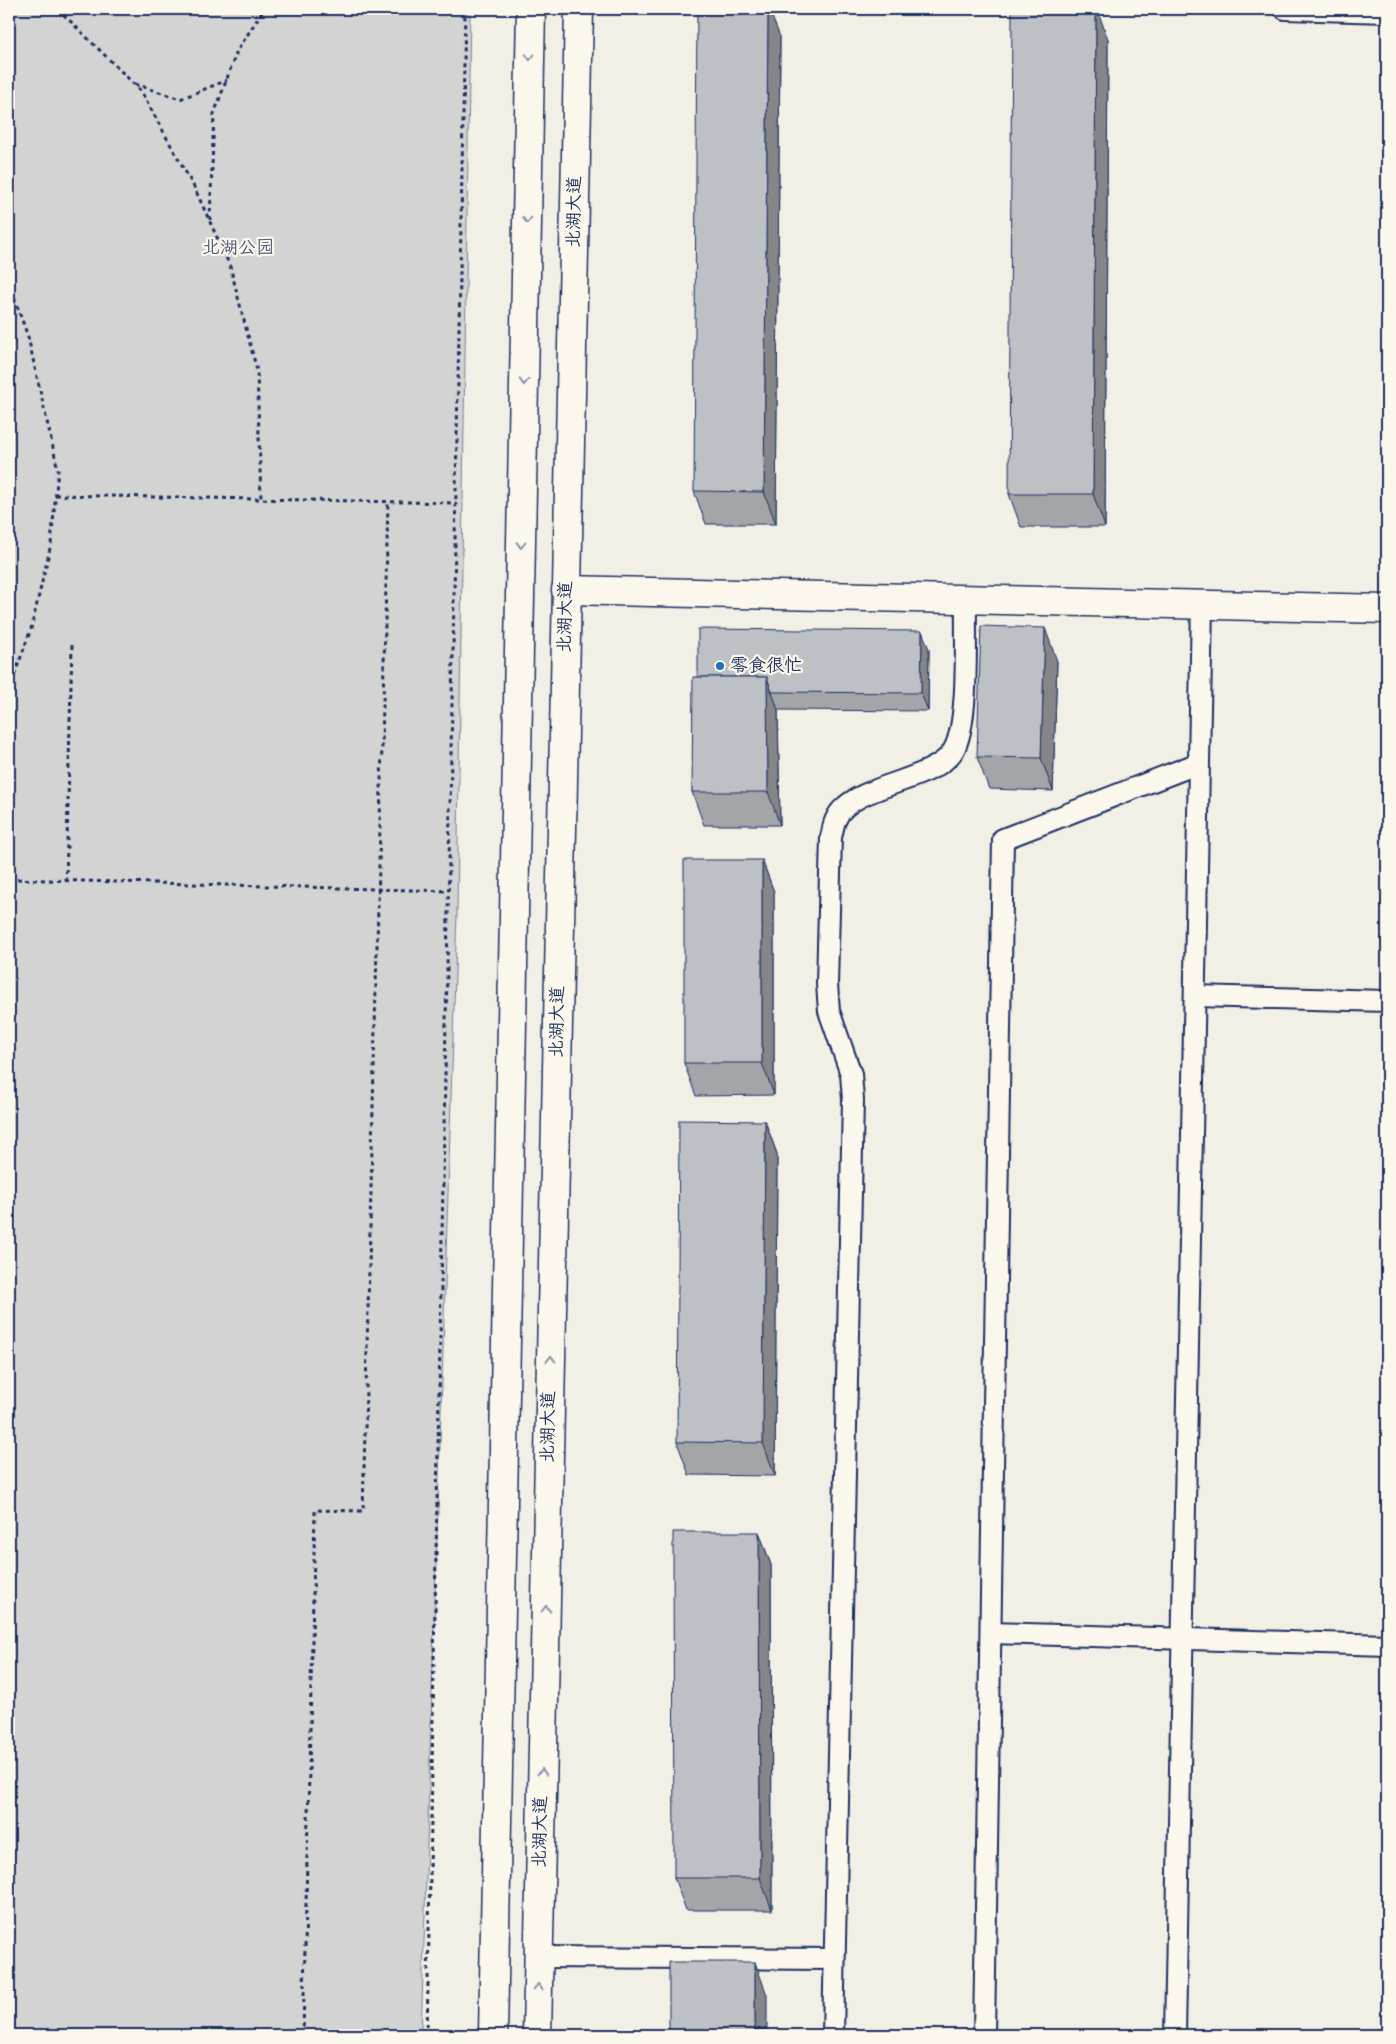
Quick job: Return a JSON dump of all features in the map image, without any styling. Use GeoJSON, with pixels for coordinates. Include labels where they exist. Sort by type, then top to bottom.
{"type":"FeatureCollection","features":[{"type":"Feature","properties":{"kind":"main road"},"geometry":{"type":"LineString","coordinates":[[493,2035],[531,9]]}},
{"type":"Feature","properties":{"kind":"main road","name":"北湖大道"},"geometry":{"type":"LineString","coordinates":[[537,2035],[579,9]]}},
{"type":"Feature","properties":{"kind":"main road"},"geometry":{"type":"LineString","coordinates":[[566,590],[1387,609]]}},
{"type":"Feature","properties":{"kind":"lane"},"geometry":{"type":"LineString","coordinates":[[1285,9],[1387,12]]}},
{"type":"Feature","properties":{"kind":"lane"},"geometry":{"type":"LineString","coordinates":[[833,2035],[853,1100],[850,1074],[838,1041],[828,1002],[831,837],[836,817],[852,801],[935,766],[953,752],[962,731],[966,599]]}},
{"type":"Feature","properties":{"kind":"lane"},"geometry":{"type":"LineString","coordinates":[[1175,2035],[1202,604]]}},
{"type":"Feature","properties":{"kind":"lane"},"geometry":{"type":"LineString","coordinates":[[984,2035],[1003,839],[1199,763]]}},
{"type":"Feature","properties":{"kind":"lane"},"geometry":{"type":"LineString","coordinates":[[1195,996],[1387,1001]]}},
{"type":"Feature","properties":{"kind":"lane"},"geometry":{"type":"LineString","coordinates":[[991,1633],[1387,1645]]}},
{"type":"Feature","properties":{"kind":"lane"},"geometry":{"type":"LineString","coordinates":[[538,1956],[834,1959]]}},
{"type":"Feature","properties":{"kind":"path"},"geometry":{"type":"LineString","coordinates":[[9,17],[12,9]]}},
{"type":"Feature","properties":{"kind":"path"},"geometry":{"type":"LineString","coordinates":[[58,9],[141,91],[210,221],[230,266],[257,371],[261,500]]}},
{"type":"Feature","properties":{"kind":"path"},"geometry":{"type":"LineString","coordinates":[[210,221],[214,114],[237,51],[264,9]]}},
{"type":"Feature","properties":{"kind":"path"},"geometry":{"type":"LineString","coordinates":[[427,2035],[465,9]]}},
{"type":"Feature","properties":{"kind":"path"},"geometry":{"type":"LineString","coordinates":[[134,84],[180,99],[226,80]]}},
{"type":"Feature","properties":{"kind":"path"},"geometry":{"type":"LineString","coordinates":[[9,283],[28,337],[58,470],[51,544],[31,629],[9,690]]}},
{"type":"Feature","properties":{"kind":"path"},"geometry":{"type":"LineString","coordinates":[[55,495],[456,503]]}},
{"type":"Feature","properties":{"kind":"path"},"geometry":{"type":"LineString","coordinates":[[303,2035],[315,1510],[363,1511],[388,502]]}},
{"type":"Feature","properties":{"kind":"path"},"geometry":{"type":"LineString","coordinates":[[66,881],[72,645]]}},
{"type":"Feature","properties":{"kind":"path"},"geometry":{"type":"LineString","coordinates":[[9,879],[448,891]]}},
{"type":"Feature","properties":{"kind":"green space","name":"北湖公园"},"geometry":{"type":"Polygon","coordinates":[[[9,9],[470,9],[457,913],[421,2035],[9,2035],[9,9]]]}},
{"type":"Feature","properties":{"kind":"building"},"geometry":{"type":"Polygon","coordinates":[[[697,9],[768,9],[764,492],[694,491],[697,9]]]}},
{"type":"Feature","properties":{"kind":"building"},"geometry":{"type":"Polygon","coordinates":[[[1012,9],[1096,9],[1093,494],[1009,494],[1012,9]]]}},
{"type":"Feature","properties":{"kind":"building"},"geometry":{"type":"Polygon","coordinates":[[[981,626],[1045,628],[1041,758],[977,757],[981,626]]]}},
{"type":"Feature","properties":{"kind":"building"},"geometry":{"type":"Polygon","coordinates":[[[698,629],[922,631],[921,693],[772,692],[767,677],[698,677],[698,629]]]}},
{"type":"Feature","properties":{"kind":"building"},"geometry":{"type":"Polygon","coordinates":[[[693,677],[767,677],[768,792],[692,792],[693,677]]]}},
{"type":"Feature","properties":{"kind":"building"},"geometry":{"type":"Polygon","coordinates":[[[684,860],[762,860],[762,1063],[684,1063],[684,860]]]}},
{"type":"Feature","properties":{"kind":"building"},"geometry":{"type":"Polygon","coordinates":[[[679,1120],[765,1121],[763,1443],[677,1442],[679,1120]]]}},
{"type":"Feature","properties":{"kind":"building"},"geometry":{"type":"Polygon","coordinates":[[[673,1532],[759,1532],[760,1878],[674,1878],[673,1532]]]}},
{"type":"Feature","properties":{"kind":"building"},"geometry":{"type":"Polygon","coordinates":[[[669,1962],[755,1962],[755,2035],[669,2035],[669,1962]]]}},
{"type":"Feature","properties":{"kind":"place","name":"零食很忙"},"geometry":{"type":"Point","coordinates":[720,666]}}]}
